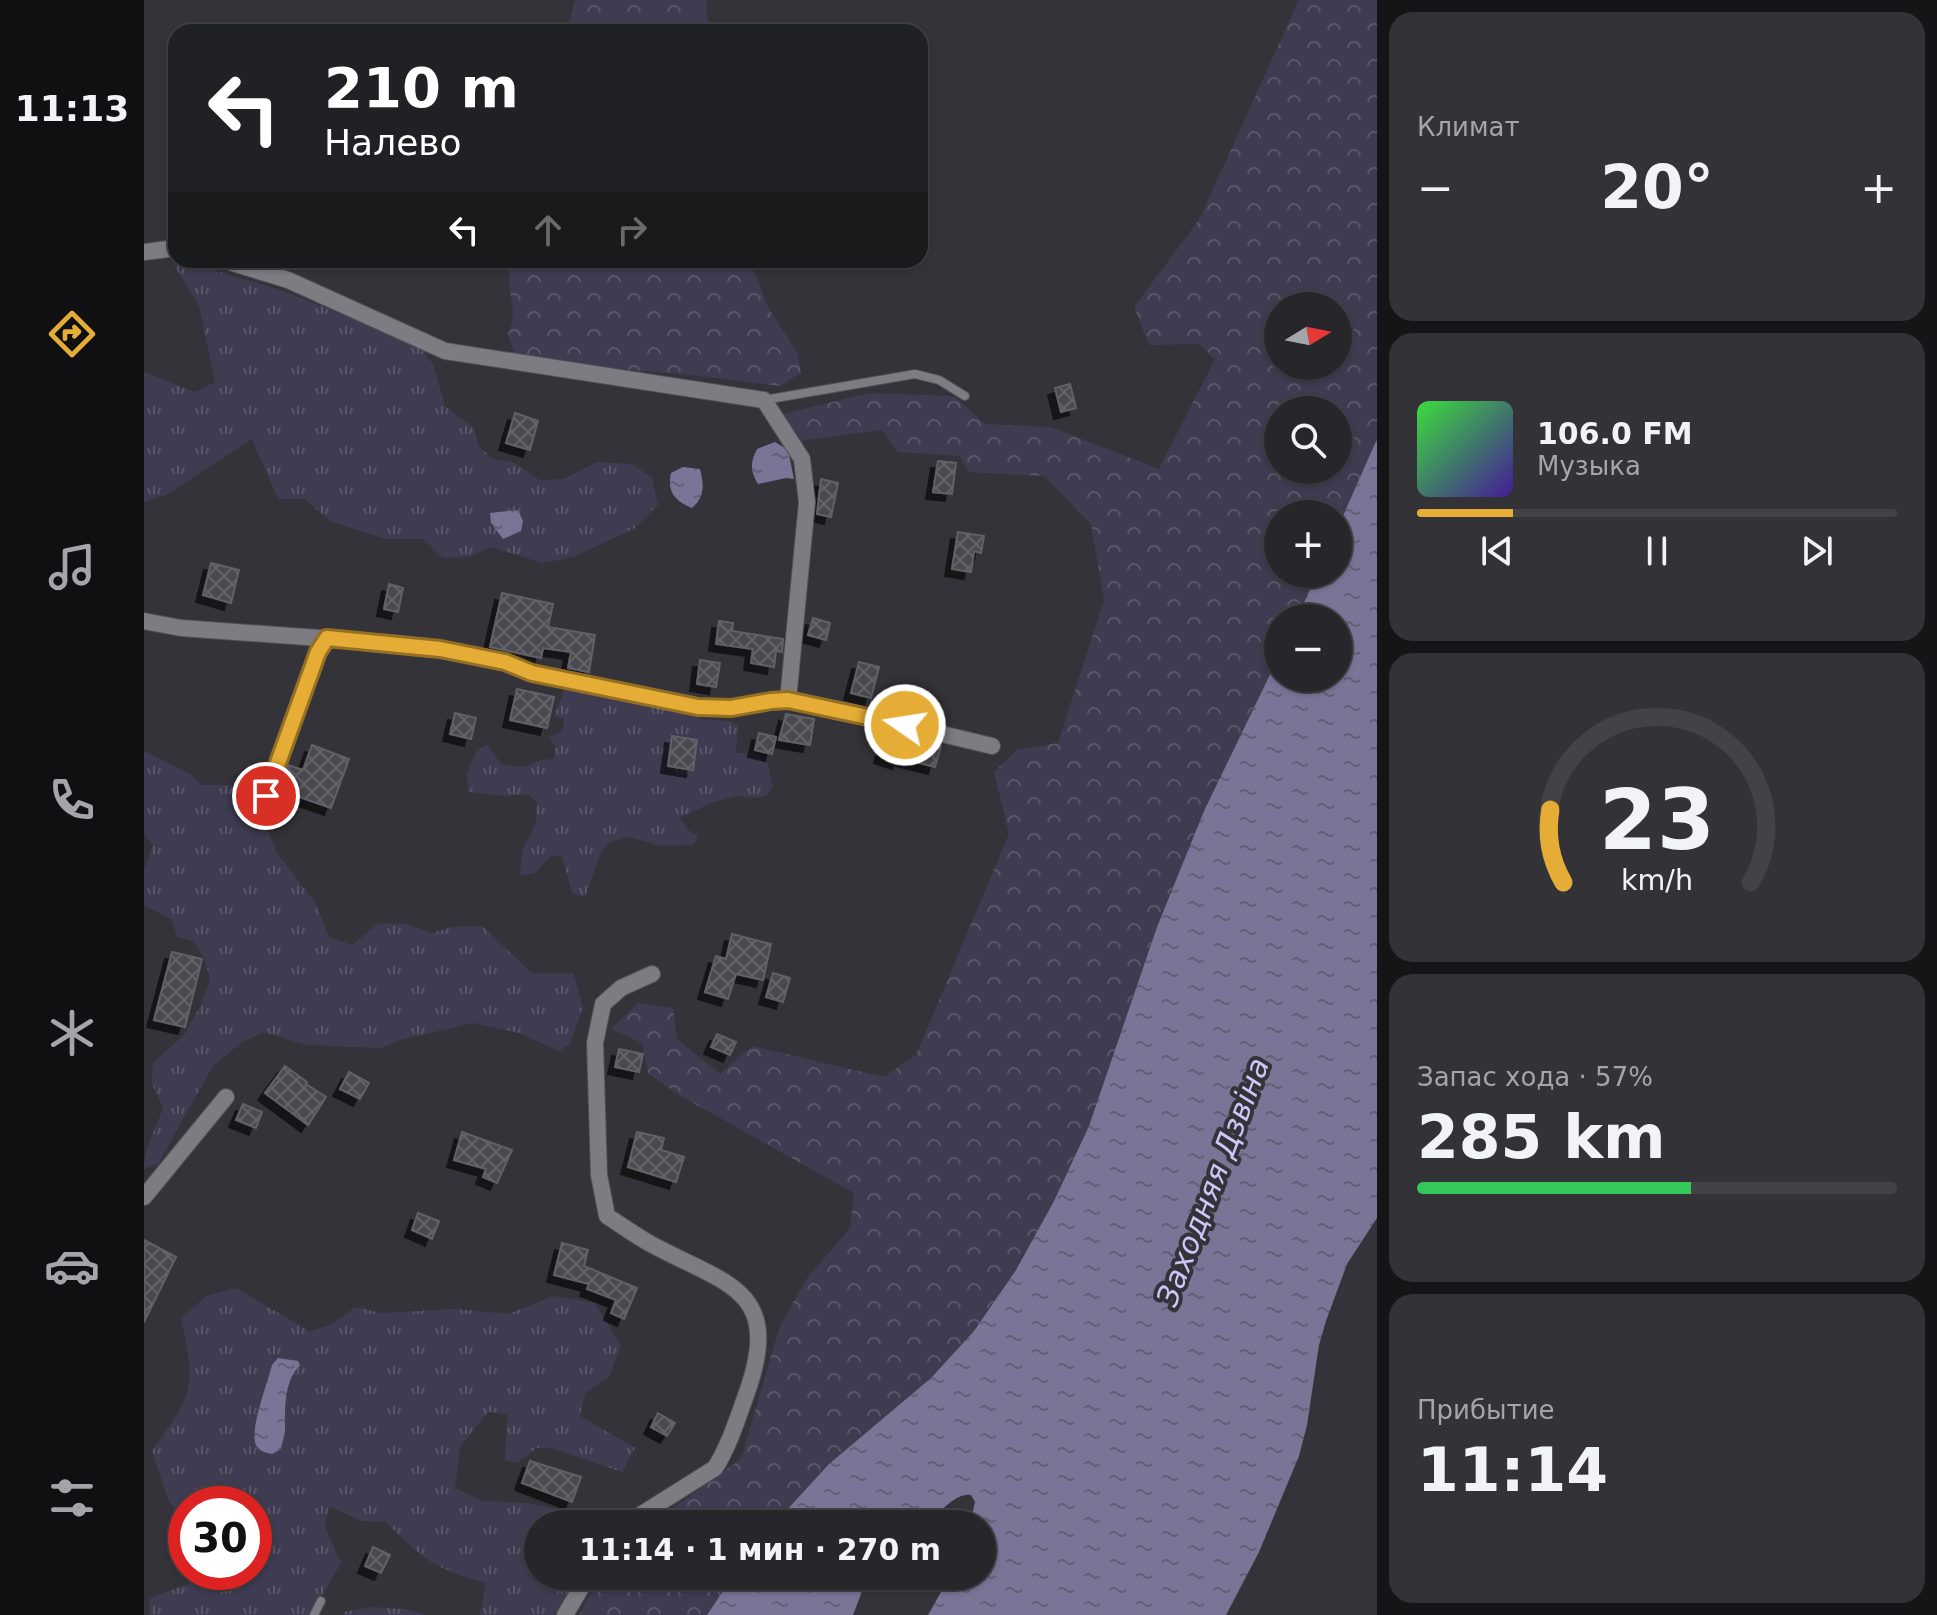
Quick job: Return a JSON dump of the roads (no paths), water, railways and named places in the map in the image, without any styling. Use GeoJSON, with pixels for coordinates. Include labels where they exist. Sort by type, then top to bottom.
{"type":"FeatureCollection","features":[{"type":"Feature","properties":{"kind":"street"},"geometry":{"type":"LineString","coordinates":[[144,252],[168,249]]}},
{"type":"Feature","properties":{"kind":"street"},"geometry":{"type":"LineString","coordinates":[[249,268],[288,280],[445,351],[764,400],[802,459],[807,502],[788,700]]}},
{"type":"Feature","properties":{"kind":"street"},"geometry":{"type":"LineString","coordinates":[[144,621],[181,628],[440,649],[505,662],[532,673],[698,707],[731,708],[788,700],[992,746]]}},
{"type":"Feature","properties":{"kind":"street"},"geometry":{"type":"LineString","coordinates":[[648,1510],[715,1468],[724,1454],[759,1349],[751,1303],[738,1289],[713,1273],[649,1243],[607,1216],[599,1175],[595,1043],[603,1004],[621,988],[652,974]]}},
{"type":"Feature","properties":{"kind":"street"},"geometry":{"type":"LineString","coordinates":[[144,1197],[226,1097]]}},
{"type":"Feature","properties":{"kind":"street"},"geometry":{"type":"LineString","coordinates":[[565,1615],[580,1590]]}},
{"type":"Feature","properties":{"kind":"lane"},"geometry":{"type":"LineString","coordinates":[[764,400],[915,374],[939,380],[965,396]]}},
{"type":"Feature","properties":{"kind":"lane"},"geometry":{"type":"LineString","coordinates":[[266,796],[318,652],[327,638]]}},
{"type":"Feature","properties":{"kind":"lane"},"geometry":{"type":"LineString","coordinates":[[314,1615],[321,1601]]}},
{"type":"Feature","properties":{"kind":"water","name":"Заходняя Дзвіна"},"geometry":{"type":"Polygon","coordinates":[[[1377,439],[1377,1218],[1347,1264],[1326,1321],[1299,1456],[1259,1552],[1226,1615],[928,1615],[942,1590],[996,1590],[996,1510],[973,1510],[975,1502],[971,1495],[965,1495],[941,1510],[787,1510],[829,1464],[931,1378],[974,1331],[1016,1270],[1054,1201],[1089,1126],[1157,927],[1204,811],[1264,687],[1264,692],[1352,692],[1352,604],[1303,604],[1311,588],[1352,588],[1350,500],[1377,439]]]}},
{"type":"Feature","properties":{"kind":"water"},"geometry":{"type":"Polygon","coordinates":[[[775,442],[788,450],[794,479],[758,484],[752,466],[757,449],[775,442]]]}},
{"type":"Feature","properties":{"kind":"water"},"geometry":{"type":"Polygon","coordinates":[[[683,467],[700,469],[701,495],[692,508],[676,499],[671,490],[671,473],[683,467]]]}},
{"type":"Feature","properties":{"kind":"water"},"geometry":{"type":"Polygon","coordinates":[[[518,510],[523,521],[521,531],[503,539],[491,523],[490,513],[518,510]]]}},
{"type":"Feature","properties":{"kind":"water"},"geometry":{"type":"Polygon","coordinates":[[[278,1358],[298,1361],[300,1365],[288,1387],[281,1449],[272,1454],[257,1447],[255,1429],[272,1365],[278,1358]]]}},
{"type":"Feature","properties":{"kind":"water"},"geometry":{"type":"Polygon","coordinates":[[[724,1590],[863,1590],[853,1615],[707,1615],[724,1590]]]}}]}
